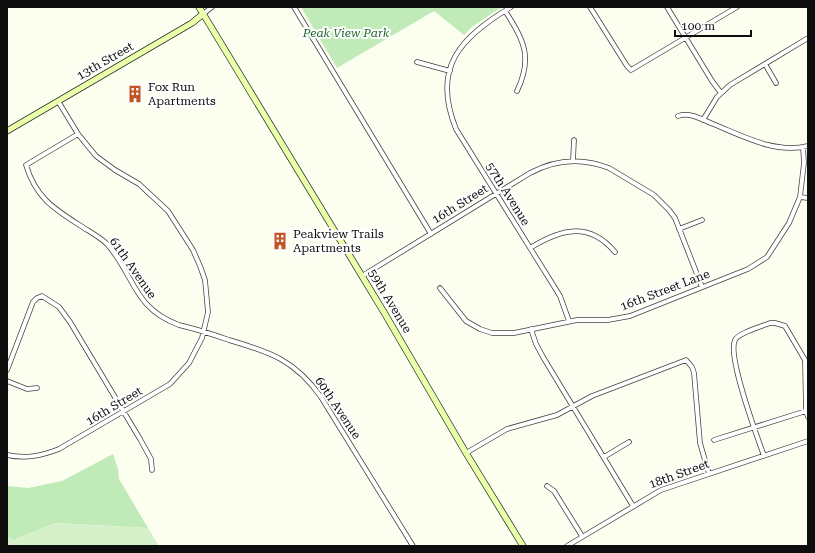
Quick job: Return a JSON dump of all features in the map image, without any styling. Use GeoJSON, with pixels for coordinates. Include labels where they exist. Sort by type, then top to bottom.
{"type":"FeatureCollection","features":[{"type":"Feature","properties":{"kind":"main road","name":"59th Avenue"},"geometry":{"type":"LineString","coordinates":[[199,7],[523,546]]}},
{"type":"Feature","properties":{"kind":"main road","name":"13th Street"},"geometry":{"type":"LineString","coordinates":[[7,131],[192,23],[203,14]]}},
{"type":"Feature","properties":{"kind":"street","name":"13th Street"},"geometry":{"type":"LineString","coordinates":[[203,14],[212,7]]}},
{"type":"Feature","properties":{"kind":"street"},"geometry":{"type":"LineString","coordinates":[[294,7],[431,234]]}},
{"type":"Feature","properties":{"kind":"street","name":"57th Avenue"},"geometry":{"type":"LineString","coordinates":[[511,7],[481,26],[468,38],[460,49],[450,71],[448,95],[452,119],[463,141],[560,296],[569,321]]}},
{"type":"Feature","properties":{"kind":"street"},"geometry":{"type":"LineString","coordinates":[[590,7],[627,66],[632,70],[737,7]]}},
{"type":"Feature","properties":{"kind":"street"},"geometry":{"type":"LineString","coordinates":[[667,7],[712,81],[721,93]]}},
{"type":"Feature","properties":{"kind":"street"},"geometry":{"type":"LineString","coordinates":[[505,11],[519,33],[526,56],[523,80],[517,91]]}},
{"type":"Feature","properties":{"kind":"street"},"geometry":{"type":"LineString","coordinates":[[704,120],[710,107],[721,93],[730,85],[808,38]]}},
{"type":"Feature","properties":{"kind":"street"},"geometry":{"type":"LineString","coordinates":[[417,62],[450,71]]}},
{"type":"Feature","properties":{"kind":"street"},"geometry":{"type":"LineString","coordinates":[[764,64],[776,83]]}},
{"type":"Feature","properties":{"kind":"street"},"geometry":{"type":"LineString","coordinates":[[58,101],[78,134],[96,156],[115,170],[139,184],[154,196],[168,211],[189,244],[205,280],[208,312],[204,332]]}},
{"type":"Feature","properties":{"kind":"street"},"geometry":{"type":"LineString","coordinates":[[678,116],[684,114],[691,115],[761,143],[788,148],[808,146]]}},
{"type":"Feature","properties":{"kind":"street","name":"61th Avenue"},"geometry":{"type":"LineString","coordinates":[[78,134],[26,165],[30,177],[45,201],[106,243],[149,308],[166,320],[204,332]]}},
{"type":"Feature","properties":{"kind":"street"},"geometry":{"type":"LineString","coordinates":[[573,160],[574,140]]}},
{"type":"Feature","properties":{"kind":"street","name":"16th Street Lane"},"geometry":{"type":"LineString","coordinates":[[440,288],[461,316],[480,329],[499,333],[532,329],[569,321],[619,319],[702,287],[748,269],[767,257],[789,223],[800,197],[804,164],[803,147]]}},
{"type":"Feature","properties":{"kind":"street","name":"16th Street"},"geometry":{"type":"LineString","coordinates":[[362,276],[541,167],[556,162],[573,160],[599,164],[654,195],[669,210],[679,229],[702,287]]}},
{"type":"Feature","properties":{"kind":"street"},"geometry":{"type":"LineString","coordinates":[[800,197],[808,198]]}},
{"type":"Feature","properties":{"kind":"street"},"geometry":{"type":"LineString","coordinates":[[679,229],[702,220]]}},
{"type":"Feature","properties":{"kind":"street"},"geometry":{"type":"LineString","coordinates":[[530,248],[554,234],[576,231],[590,234],[606,241],[615,252]]}},
{"type":"Feature","properties":{"kind":"street"},"geometry":{"type":"LineString","coordinates":[[7,370],[33,302],[42,296],[59,307],[70,322],[151,459],[152,470]]}},
{"type":"Feature","properties":{"kind":"street"},"geometry":{"type":"LineString","coordinates":[[764,456],[740,389],[734,350],[734,343],[737,337],[770,323],[785,326],[805,360],[806,411],[808,417]]}},
{"type":"Feature","properties":{"kind":"street"},"geometry":{"type":"LineString","coordinates":[[532,329],[540,352],[633,506]]}},
{"type":"Feature","properties":{"kind":"street","name":"16th Street"},"geometry":{"type":"LineString","coordinates":[[7,455],[26,458],[40,456],[59,450],[170,384],[189,363],[204,332]]}},
{"type":"Feature","properties":{"kind":"street","name":"60th Avenue"},"geometry":{"type":"LineString","coordinates":[[204,332],[267,351],[290,364],[312,383],[414,546]]}},
{"type":"Feature","properties":{"kind":"street"},"geometry":{"type":"LineString","coordinates":[[466,453],[507,429],[558,415],[592,396],[684,360],[688,361],[694,373],[700,443],[709,474]]}},
{"type":"Feature","properties":{"kind":"street"},"geometry":{"type":"LineString","coordinates":[[7,381],[28,389],[37,388]]}},
{"type":"Feature","properties":{"kind":"street"},"geometry":{"type":"LineString","coordinates":[[714,440],[806,411]]}},
{"type":"Feature","properties":{"kind":"street","name":"18th Street"},"geometry":{"type":"LineString","coordinates":[[567,546],[661,490],[808,441]]}},
{"type":"Feature","properties":{"kind":"street"},"geometry":{"type":"LineString","coordinates":[[604,457],[629,442]]}},
{"type":"Feature","properties":{"kind":"street"},"geometry":{"type":"LineString","coordinates":[[547,486],[554,492],[582,536]]}},
{"type":"Feature","properties":{"kind":"green space","name":"Peak View Park"},"geometry":{"type":"Polygon","coordinates":[[[301,7],[502,7],[473,26],[464,35],[434,11],[337,68],[301,7]]]}},
{"type":"Feature","properties":{"kind":"green space"},"geometry":{"type":"Polygon","coordinates":[[[113,454],[118,469],[119,479],[148,528],[55,523],[14,540],[7,537],[7,486],[28,488],[62,481],[113,454]]]}},
{"type":"Feature","properties":{"kind":"green space"},"geometry":{"type":"Polygon","coordinates":[[[55,523],[148,528],[159,546],[7,546],[7,537],[14,540],[55,523]]]}},
{"type":"Feature","properties":{"kind":"place","name":"Fox Run Apartments"},"geometry":{"type":"Point","coordinates":[135,94]}},
{"type":"Feature","properties":{"kind":"place","name":"Peakview Trails Apartments"},"geometry":{"type":"Point","coordinates":[280,241]}}]}
